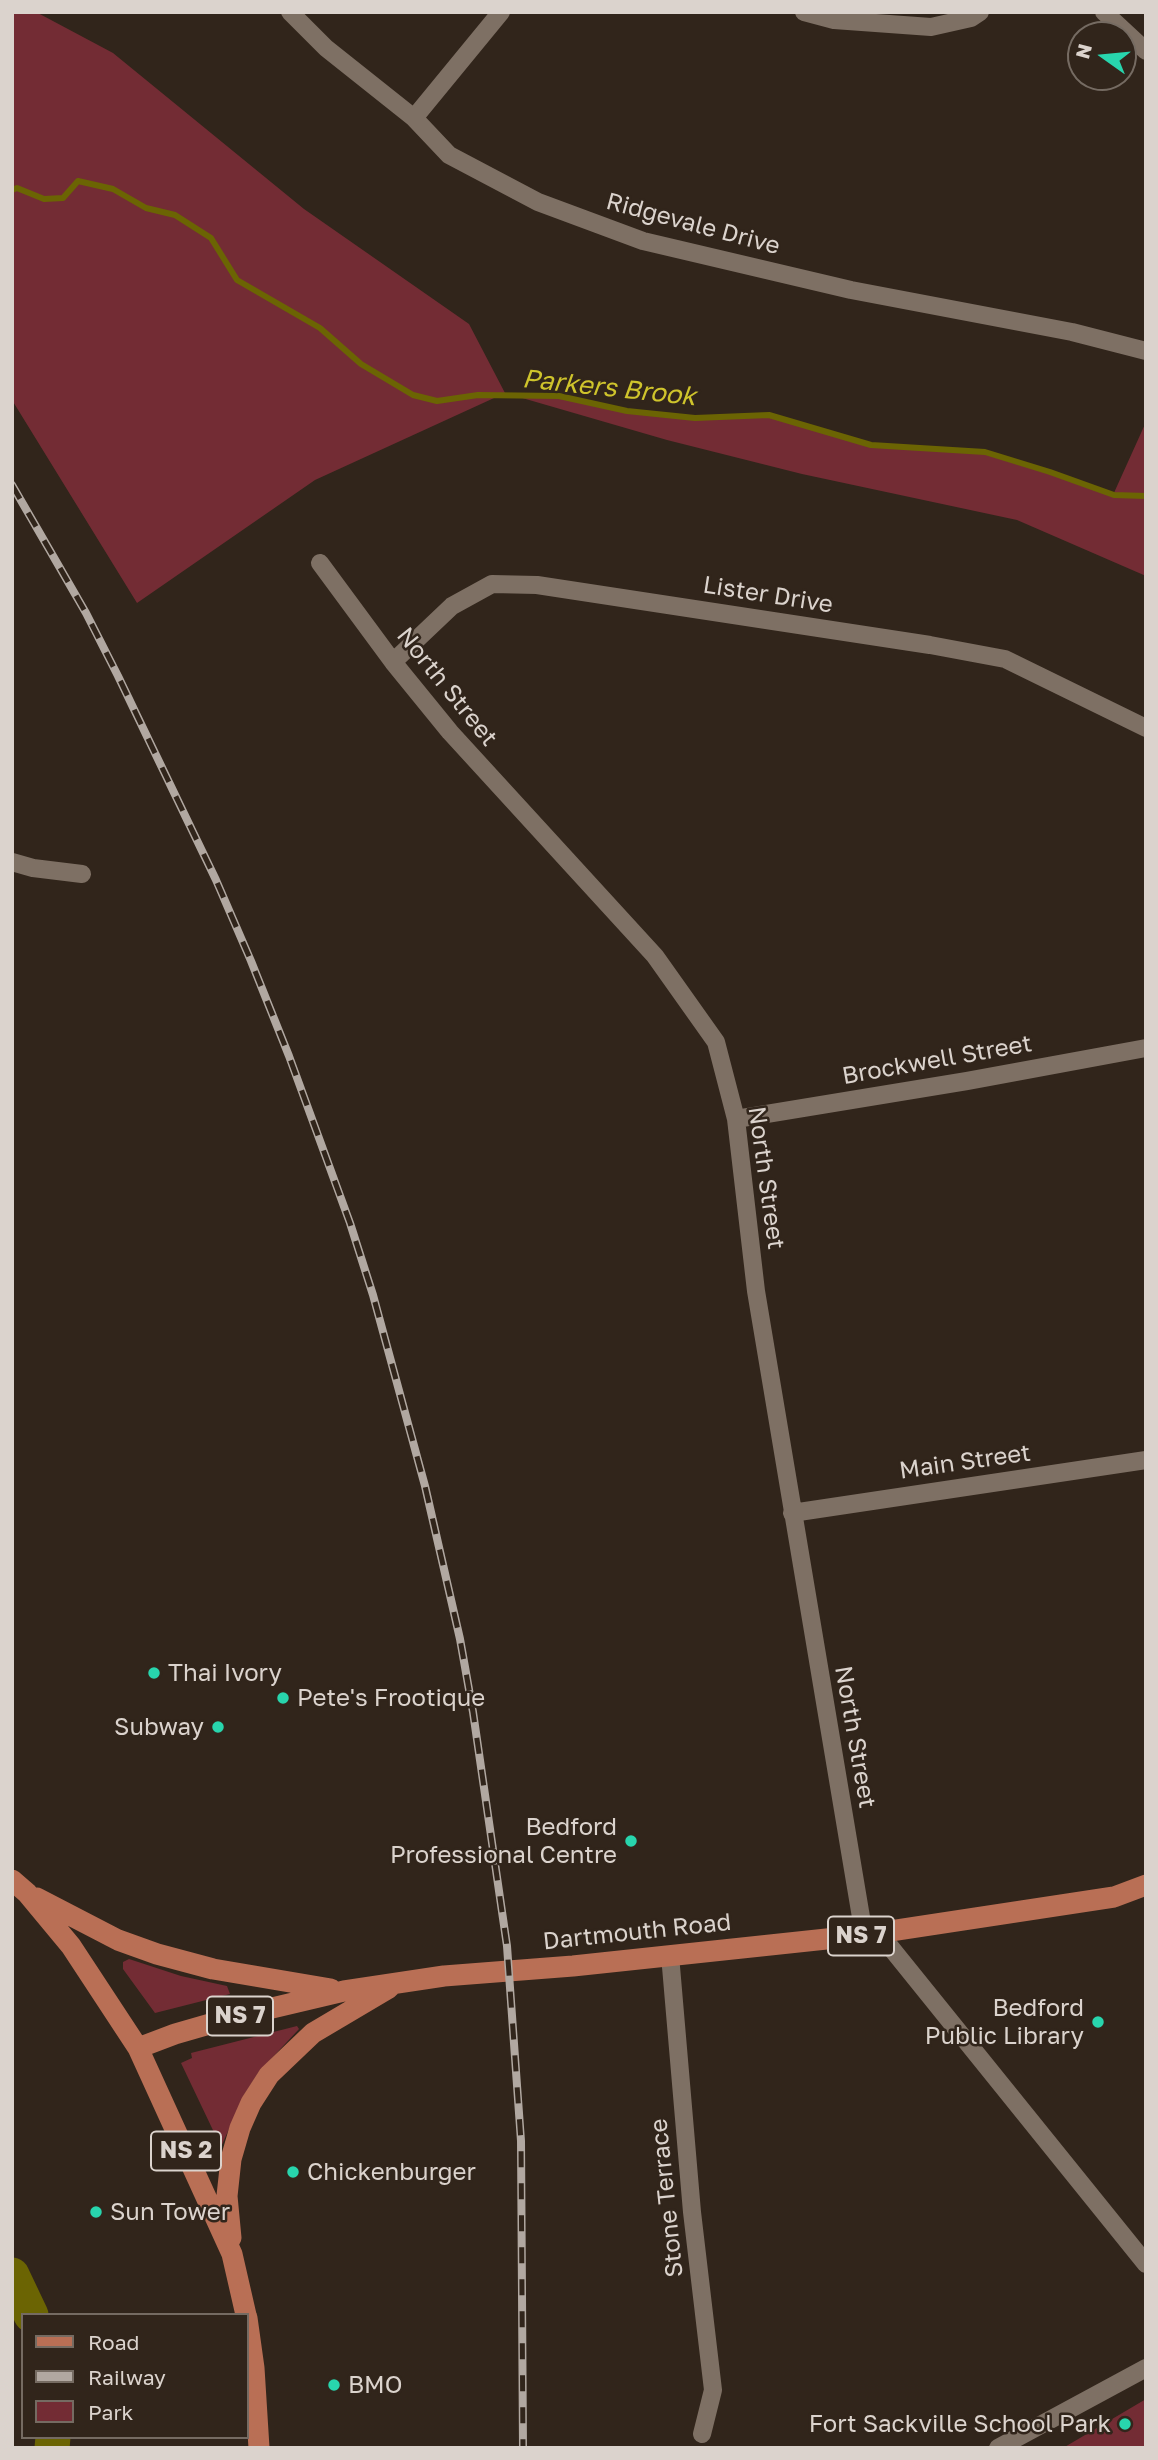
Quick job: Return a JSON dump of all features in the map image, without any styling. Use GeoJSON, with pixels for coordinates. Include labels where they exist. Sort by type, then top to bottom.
{"type":"FeatureCollection","features":[{"type":"Feature","properties":{"kind":"main road","name":"Dartmouth Road"},"geometry":{"type":"LineString","coordinates":[[138,2048],[234,2017],[344,1991],[400,1982],[871,1934],[1114,1897],[1146,1885]]}},
{"type":"Feature","properties":{"kind":"main road"},"geometry":{"type":"LineString","coordinates":[[20,1887],[118,1940],[157,1954],[267,1980],[344,1991]]}},
{"type":"Feature","properties":{"kind":"main road","name":"NS 2"},"geometry":{"type":"LineString","coordinates":[[20,1887],[71,1946],[138,2048],[232,2254],[245,2313]]}},
{"type":"Feature","properties":{"kind":"main road"},"geometry":{"type":"LineString","coordinates":[[232,2254],[227,2196],[231,2159],[251,2103],[269,2075],[313,2033],[400,1982]]}},
{"type":"Feature","properties":{"kind":"main road","name":"NS 2"},"geometry":{"type":"LineString","coordinates":[[248,2329],[254,2368],[259,2448]]}},
{"type":"Feature","properties":{"kind":"street","name":"Ridgevale Drive"},"geometry":{"type":"LineString","coordinates":[[290,12],[326,48],[414,118],[449,155],[538,202],[643,241],[851,290],[1072,332],[1146,351]]}},
{"type":"Feature","properties":{"kind":"street"},"geometry":{"type":"LineString","coordinates":[[414,118],[500,12]]}},
{"type":"Feature","properties":{"kind":"street"},"geometry":{"type":"LineString","coordinates":[[804,12],[845,21],[931,27],[971,18],[980,12]]}},
{"type":"Feature","properties":{"kind":"street"},"geometry":{"type":"LineString","coordinates":[[1104,12],[1146,51]]}},
{"type":"Feature","properties":{"kind":"street","name":"North Street"},"geometry":{"type":"LineString","coordinates":[[320,563],[393,662],[450,732],[654,956],[716,1042],[736,1119],[756,1291],[792,1513],[871,1934]]}},
{"type":"Feature","properties":{"kind":"street","name":"Lister Drive"},"geometry":{"type":"LineString","coordinates":[[393,662],[453,606],[492,584],[537,585],[930,645],[1005,659],[1146,728]]}},
{"type":"Feature","properties":{"kind":"street"},"geometry":{"type":"LineString","coordinates":[[12,862],[33,868],[82,874]]}},
{"type":"Feature","properties":{"kind":"street","name":"Brockwell Street"},"geometry":{"type":"LineString","coordinates":[[736,1119],[1146,1048]]}},
{"type":"Feature","properties":{"kind":"street","name":"Main Street"},"geometry":{"type":"LineString","coordinates":[[792,1513],[1146,1460]]}},
{"type":"Feature","properties":{"kind":"street"},"geometry":{"type":"LineString","coordinates":[[871,1934],[1146,2264]]}},
{"type":"Feature","properties":{"kind":"street","name":"Stone Terrace"},"geometry":{"type":"LineString","coordinates":[[670,1955],[692,2212],[713,2390],[702,2434]]}},
{"type":"Feature","properties":{"kind":"street"},"geometry":{"type":"LineString","coordinates":[[998,2448],[1146,2368]]}},
{"type":"Feature","properties":{"kind":"green space"},"geometry":{"type":"Polygon","coordinates":[[[12,12],[36,12],[113,53],[304,209],[469,324],[505,393],[315,480],[137,603],[12,400],[12,12]]]}},
{"type":"Feature","properties":{"kind":"green space"},"geometry":{"type":"Polygon","coordinates":[[[505,393],[559,396],[627,411],[695,418],[769,415],[871,445],[985,452],[1113,495],[1146,422],[1146,576],[1017,520],[802,474],[667,440],[505,393]]]}},
{"type":"Feature","properties":{"kind":"green space"},"geometry":{"type":"Polygon","coordinates":[[[129,1959],[181,1976],[227,1986],[230,1994],[155,2013],[123,1969],[123,1962],[129,1959]]]}},
{"type":"Feature","properties":{"kind":"green space"},"geometry":{"type":"Polygon","coordinates":[[[297,2026],[299,2029],[258,2073],[244,2095],[221,2147],[181,2063],[192,2058],[191,2053],[297,2026]]]}},
{"type":"Feature","properties":{"kind":"green space","name":"Fort Sackville School Park"},"geometry":{"type":"Polygon","coordinates":[[[1146,2399],[1146,2448],[1063,2448],[1146,2399]]]}},
{"type":"Feature","properties":{"kind":"waterway","name":"Parkers Brook"},"geometry":{"type":"LineString","coordinates":[[12,190],[17,188],[44,199],[63,198],[78,181],[113,189],[146,208],[175,215],[211,238],[237,280],[320,328],[361,364],[413,395],[437,401],[478,395],[559,396],[627,411],[695,418],[769,415],[871,445],[985,452],[1114,495],[1146,496]]}},
{"type":"Feature","properties":{"kind":"waterway"},"geometry":{"type":"LineString","coordinates":[[12,2275],[30,2313]]}},
{"type":"Feature","properties":{"kind":"waterway"},"geometry":{"type":"LineString","coordinates":[[52,2448],[53,2439]]}},
{"type":"Feature","properties":{"kind":"railway"},"geometry":{"type":"LineString","coordinates":[[12,485],[86,613],[118,676],[216,880],[251,961],[350,1223],[373,1295],[425,1486],[460,1639],[507,1946],[521,2141],[523,2448]]}},
{"type":"Feature","properties":{"kind":"place","name":"Thai Ivory"},"geometry":{"type":"Point","coordinates":[154,1673]}},
{"type":"Feature","properties":{"kind":"place","name":"Pete's Frootique"},"geometry":{"type":"Point","coordinates":[283,1698]}},
{"type":"Feature","properties":{"kind":"place","name":"Subway"},"geometry":{"type":"Point","coordinates":[218,1727]}},
{"type":"Feature","properties":{"kind":"place","name":"Bedford Professional Centre"},"geometry":{"type":"Point","coordinates":[631,1841]}},
{"type":"Feature","properties":{"kind":"place","name":"Bedford Public Library"},"geometry":{"type":"Point","coordinates":[1098,2022]}},
{"type":"Feature","properties":{"kind":"place","name":"Chickenburger"},"geometry":{"type":"Point","coordinates":[293,2172]}},
{"type":"Feature","properties":{"kind":"place","name":"Sun Tower"},"geometry":{"type":"Point","coordinates":[96,2212]}},
{"type":"Feature","properties":{"kind":"place","name":"BMO"},"geometry":{"type":"Point","coordinates":[334,2385]}},
{"type":"Feature","properties":{"kind":"place","name":"Fort Sackville School Park"},"geometry":{"type":"Point","coordinates":[1125,2424]}}]}
